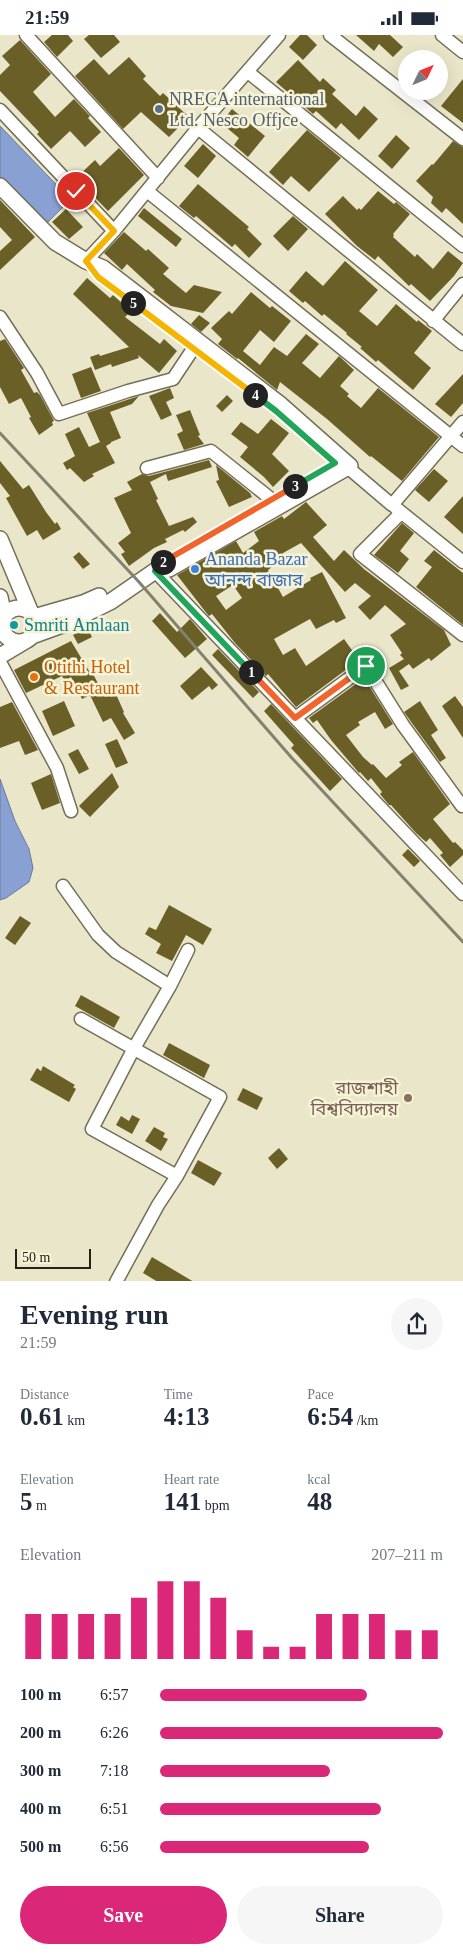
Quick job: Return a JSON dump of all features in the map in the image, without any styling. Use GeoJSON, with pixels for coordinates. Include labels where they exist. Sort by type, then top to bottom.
{"type":"FeatureCollection","features":[{"type":"Feature","properties":{"kind":"main road"},"geometry":{"type":"LineString","coordinates":[[0,186],[55,242],[86,261],[103,268],[282,405],[344,466]]}},
{"type":"Feature","properties":{"kind":"main road"},"geometry":{"type":"LineString","coordinates":[[86,261],[98,277],[276,411],[344,466]]}},
{"type":"Feature","properties":{"kind":"main road"},"geometry":{"type":"LineString","coordinates":[[0,597],[2,624],[7,637],[23,642],[110,602],[155,571],[164,560],[271,499],[344,466]]}},
{"type":"Feature","properties":{"kind":"main road"},"geometry":{"type":"LineString","coordinates":[[155,571],[169,569],[344,466]]}},
{"type":"Feature","properties":{"kind":"main road"},"geometry":{"type":"LineString","coordinates":[[0,539],[33,615],[36,627],[30,638],[0,656]]}},
{"type":"Feature","properties":{"kind":"main road"},"geometry":{"type":"LineString","coordinates":[[2,624],[15,608],[22,608],[33,615],[83,603],[118,587],[133,585]]}},
{"type":"Feature","properties":{"kind":"street"},"geometry":{"type":"LineString","coordinates":[[26,35],[158,178]]}},
{"type":"Feature","properties":{"kind":"street"},"geometry":{"type":"LineString","coordinates":[[86,261],[114,231],[198,128],[279,35]]}},
{"type":"Feature","properties":{"kind":"street"},"geometry":{"type":"LineString","coordinates":[[330,35],[463,139]]}},
{"type":"Feature","properties":{"kind":"street"},"geometry":{"type":"LineString","coordinates":[[442,35],[463,52]]}},
{"type":"Feature","properties":{"kind":"street"},"geometry":{"type":"LineString","coordinates":[[248,72],[463,245]]}},
{"type":"Feature","properties":{"kind":"street"},"geometry":{"type":"LineString","coordinates":[[0,111],[114,231]]}},
{"type":"Feature","properties":{"kind":"street"},"geometry":{"type":"LineString","coordinates":[[198,128],[432,321],[463,344]]}},
{"type":"Feature","properties":{"kind":"street"},"geometry":{"type":"LineString","coordinates":[[147,191],[463,446]]}},
{"type":"Feature","properties":{"kind":"street"},"geometry":{"type":"LineString","coordinates":[[432,321],[463,284]]}},
{"type":"Feature","properties":{"kind":"street"},"geometry":{"type":"LineString","coordinates":[[0,317],[60,414],[128,391],[173,379],[194,349]]}},
{"type":"Feature","properties":{"kind":"street"},"geometry":{"type":"LineString","coordinates":[[463,422],[360,555],[463,635]]}},
{"type":"Feature","properties":{"kind":"street"},"geometry":{"type":"LineString","coordinates":[[147,468],[211,451],[271,499]]}},
{"type":"Feature","properties":{"kind":"street"},"geometry":{"type":"LineString","coordinates":[[344,466],[463,562]]}},
{"type":"Feature","properties":{"kind":"street"},"geometry":{"type":"LineString","coordinates":[[155,571],[463,894]]}},
{"type":"Feature","properties":{"kind":"street"},"geometry":{"type":"LineString","coordinates":[[0,662],[57,768],[71,811]]}},
{"type":"Feature","properties":{"kind":"street"},"geometry":{"type":"LineString","coordinates":[[295,718],[366,666],[403,725],[462,806]]}},
{"type":"Feature","properties":{"kind":"street"},"geometry":{"type":"LineString","coordinates":[[63,886],[98,935],[116,952],[170,987]]}},
{"type":"Feature","properties":{"kind":"street"},"geometry":{"type":"LineString","coordinates":[[177,1176],[92,1129],[133,1050],[170,987],[188,950]]}},
{"type":"Feature","properties":{"kind":"street"},"geometry":{"type":"LineString","coordinates":[[80,1019],[220,1097],[116,1281]]}},
{"type":"Feature","properties":{"kind":"water"},"geometry":{"type":"Polygon","coordinates":[[[0,126],[73,202],[63,207],[45,225],[0,177],[0,126]]]}},
{"type":"Feature","properties":{"kind":"water"},"geometry":{"type":"Polygon","coordinates":[[[0,779],[15,821],[29,849],[33,868],[29,882],[0,900],[0,779]]]}},
{"type":"Feature","properties":{"kind":"building"},"geometry":{"type":"Polygon","coordinates":[[[52,35],[68,35],[73,41],[57,57],[44,42],[52,35]]]}},
{"type":"Feature","properties":{"kind":"building"},"geometry":{"type":"Polygon","coordinates":[[[89,35],[114,35],[120,42],[101,58],[84,39],[89,35]]]}},
{"type":"Feature","properties":{"kind":"building"},"geometry":{"type":"Polygon","coordinates":[[[300,35],[307,35],[317,45],[303,60],[289,47],[300,35]]]}},
{"type":"Feature","properties":{"kind":"building"},"geometry":{"type":"Polygon","coordinates":[[[356,35],[390,35],[403,47],[393,57],[379,44],[374,51],[356,35]]]}},
{"type":"Feature","properties":{"kind":"building"},"geometry":{"type":"Polygon","coordinates":[[[20,40],[51,74],[33,92],[55,117],[74,99],[90,116],[88,118],[101,132],[85,147],[70,131],[51,149],[37,134],[39,132],[0,91],[0,75],[10,65],[2,56],[20,40]]]}},
{"type":"Feature","properties":{"kind":"building"},"geometry":{"type":"Polygon","coordinates":[[[129,57],[146,76],[143,79],[160,96],[163,93],[189,117],[169,137],[141,112],[123,129],[75,76],[94,59],[109,75],[129,57]]]}},
{"type":"Feature","properties":{"kind":"building"},"geometry":{"type":"Polygon","coordinates":[[[298,60],[320,82],[323,78],[336,90],[332,94],[356,116],[364,106],[378,119],[359,140],[341,123],[336,129],[316,111],[313,114],[276,82],[298,60]]]}},
{"type":"Feature","properties":{"kind":"building"},"geometry":{"type":"Polygon","coordinates":[[[463,79],[463,123],[441,106],[448,100],[448,97],[463,79]]]}},
{"type":"Feature","properties":{"kind":"building"},"geometry":{"type":"Polygon","coordinates":[[[232,109],[265,136],[248,157],[234,145],[239,138],[221,123],[232,109]]]}},
{"type":"Feature","properties":{"kind":"building"},"geometry":{"type":"Polygon","coordinates":[[[307,130],[341,158],[309,192],[291,176],[283,185],[269,172],[307,130]]]}},
{"type":"Feature","properties":{"kind":"building"},"geometry":{"type":"Polygon","coordinates":[[[396,135],[410,148],[392,169],[378,156],[396,135]]]}},
{"type":"Feature","properties":{"kind":"building"},"geometry":{"type":"Polygon","coordinates":[[[453,141],[463,147],[463,224],[446,208],[442,213],[431,203],[433,197],[416,181],[433,165],[453,141]]]}},
{"type":"Feature","properties":{"kind":"building"},"geometry":{"type":"Polygon","coordinates":[[[203,144],[216,156],[198,178],[184,166],[203,144]]]}},
{"type":"Feature","properties":{"kind":"building"},"geometry":{"type":"Polygon","coordinates":[[[119,148],[144,175],[108,211],[76,178],[95,160],[100,166],[119,148]]]}},
{"type":"Feature","properties":{"kind":"building"},"geometry":{"type":"Polygon","coordinates":[[[198,184],[249,227],[247,229],[262,244],[249,258],[235,244],[232,247],[196,216],[194,218],[179,206],[198,184]]]}},
{"type":"Feature","properties":{"kind":"building"},"geometry":{"type":"Polygon","coordinates":[[[378,191],[394,204],[396,202],[410,214],[393,234],[393,237],[415,257],[417,254],[433,269],[448,251],[463,263],[454,276],[430,301],[411,284],[409,286],[378,256],[375,260],[357,246],[325,214],[343,196],[357,210],[359,208],[361,210],[378,191]]]}},
{"type":"Feature","properties":{"kind":"building"},"geometry":{"type":"Polygon","coordinates":[[[0,200],[35,237],[0,270],[0,251],[12,240],[0,227],[0,200]]]}},
{"type":"Feature","properties":{"kind":"building"},"geometry":{"type":"Polygon","coordinates":[[[144,208],[182,239],[176,247],[138,216],[144,208]]]}},
{"type":"Feature","properties":{"kind":"building"},"geometry":{"type":"Polygon","coordinates":[[[66,209],[83,227],[69,239],[52,222],[66,209]]]}},
{"type":"Feature","properties":{"kind":"building"},"geometry":{"type":"Polygon","coordinates":[[[293,216],[308,229],[288,251],[273,236],[293,216]]]}},
{"type":"Feature","properties":{"kind":"building"},"geometry":{"type":"Polygon","coordinates":[[[124,232],[146,251],[148,249],[169,268],[163,274],[186,293],[194,285],[222,292],[203,313],[171,306],[153,292],[155,290],[127,264],[122,270],[104,253],[124,232]]]}},
{"type":"Feature","properties":{"kind":"building"},"geometry":{"type":"Polygon","coordinates":[[[345,261],[378,290],[359,311],[377,326],[396,304],[417,322],[418,320],[432,331],[414,353],[431,368],[413,390],[378,360],[376,362],[347,333],[324,314],[322,316],[305,301],[303,303],[289,291],[306,271],[323,286],[345,261]]]}},
{"type":"Feature","properties":{"kind":"building"},"geometry":{"type":"Polygon","coordinates":[[[87,278],[110,298],[113,295],[131,311],[125,317],[160,344],[164,339],[177,351],[159,373],[138,355],[139,358],[112,367],[111,364],[95,370],[90,357],[99,354],[100,356],[129,347],[73,294],[87,278]]]}},
{"type":"Feature","properties":{"kind":"building"},"geometry":{"type":"Polygon","coordinates":[[[251,292],[270,308],[272,306],[291,321],[274,342],[260,330],[243,351],[260,365],[274,347],[287,356],[306,334],[319,344],[302,363],[320,378],[339,356],[354,370],[340,386],[349,394],[347,396],[361,408],[378,388],[439,437],[402,481],[370,457],[327,419],[280,382],[277,390],[218,344],[222,339],[211,328],[229,311],[232,314],[251,292]]]}},
{"type":"Feature","properties":{"kind":"building"},"geometry":{"type":"Polygon","coordinates":[[[199,315],[210,323],[201,332],[191,324],[199,315]]]}},
{"type":"Feature","properties":{"kind":"building"},"geometry":{"type":"Polygon","coordinates":[[[5,339],[24,368],[21,370],[34,393],[37,392],[40,395],[54,421],[52,422],[53,425],[39,435],[29,418],[31,417],[21,398],[9,404],[0,387],[0,341],[5,339]]]}},
{"type":"Feature","properties":{"kind":"building"},"geometry":{"type":"Polygon","coordinates":[[[91,367],[101,391],[81,398],[72,374],[91,367]]]}},
{"type":"Feature","properties":{"kind":"building"},"geometry":{"type":"Polygon","coordinates":[[[463,374],[463,403],[451,417],[435,404],[463,374]]]}},
{"type":"Feature","properties":{"kind":"building"},"geometry":{"type":"Polygon","coordinates":[[[170,388],[174,398],[166,402],[172,415],[161,420],[149,396],[170,388]]]}},
{"type":"Feature","properties":{"kind":"building"},"geometry":{"type":"Polygon","coordinates":[[[227,395],[233,401],[222,412],[216,406],[227,395]]]}},
{"type":"Feature","properties":{"kind":"building"},"geometry":{"type":"Polygon","coordinates":[[[139,396],[132,404],[110,412],[121,438],[106,446],[115,463],[92,474],[94,476],[84,482],[70,468],[67,470],[63,463],[75,456],[65,434],[79,427],[89,447],[100,442],[87,413],[139,396]]]}},
{"type":"Feature","properties":{"kind":"building"},"geometry":{"type":"Polygon","coordinates":[[[190,410],[200,435],[198,436],[204,444],[184,450],[177,434],[183,431],[176,415],[190,410]]]}},
{"type":"Feature","properties":{"kind":"building"},"geometry":{"type":"Polygon","coordinates":[[[271,419],[289,433],[272,454],[289,471],[273,487],[240,457],[248,447],[231,434],[241,422],[258,434],[271,419]]]}},
{"type":"Feature","properties":{"kind":"building"},"geometry":{"type":"Polygon","coordinates":[[[209,460],[212,467],[168,481],[166,474],[150,482],[158,499],[156,500],[169,526],[193,517],[197,522],[185,532],[183,530],[165,539],[167,542],[154,548],[129,566],[121,554],[125,552],[118,543],[131,533],[114,498],[132,490],[127,482],[142,474],[149,476],[209,460]]]}},
{"type":"Feature","properties":{"kind":"building"},"geometry":{"type":"Polygon","coordinates":[[[0,461],[23,489],[29,485],[46,512],[55,524],[57,522],[61,529],[43,540],[37,530],[27,536],[6,498],[10,496],[0,483],[0,461]]]}},
{"type":"Feature","properties":{"kind":"building"},"geometry":{"type":"Polygon","coordinates":[[[216,465],[250,493],[252,497],[229,507],[216,481],[219,480],[216,465]]]}},
{"type":"Feature","properties":{"kind":"building"},"geometry":{"type":"Polygon","coordinates":[[[434,469],[448,481],[429,502],[415,490],[434,469]]]}},
{"type":"Feature","properties":{"kind":"building"},"geometry":{"type":"Polygon","coordinates":[[[463,496],[463,534],[444,517],[463,496]]]}},
{"type":"Feature","properties":{"kind":"building"},"geometry":{"type":"Polygon","coordinates":[[[306,502],[327,525],[313,537],[334,561],[344,550],[364,569],[444,630],[451,645],[431,661],[429,658],[413,669],[409,664],[399,671],[409,686],[401,690],[389,668],[404,659],[390,635],[406,624],[385,605],[370,620],[358,607],[371,596],[355,583],[345,592],[301,543],[283,553],[285,557],[268,570],[283,597],[322,572],[346,618],[336,623],[334,620],[316,629],[310,619],[274,639],[283,655],[295,648],[306,666],[344,639],[359,660],[296,707],[268,674],[266,676],[235,643],[212,614],[208,615],[177,575],[236,541],[243,553],[259,541],[254,532],[282,516],[284,519],[306,502]],[[233,585],[216,596],[226,610],[242,598],[233,585]]]}},
{"type":"Feature","properties":{"kind":"building"},"geometry":{"type":"Polygon","coordinates":[[[402,523],[414,533],[400,551],[409,559],[398,573],[374,555],[402,523]]]}},
{"type":"Feature","properties":{"kind":"building"},"geometry":{"type":"Polygon","coordinates":[[[434,550],[463,573],[463,625],[416,587],[432,567],[424,561],[434,550]]]}},
{"type":"Feature","properties":{"kind":"building"},"geometry":{"type":"Polygon","coordinates":[[[79,552],[90,564],[83,569],[73,557],[79,552]]]}},
{"type":"Feature","properties":{"kind":"building"},"geometry":{"type":"Polygon","coordinates":[[[160,613],[177,632],[190,619],[207,639],[185,658],[152,621],[160,613]]]}},
{"type":"Feature","properties":{"kind":"building"},"geometry":{"type":"Polygon","coordinates":[[[87,627],[92,637],[78,644],[73,635],[87,627]]]}},
{"type":"Feature","properties":{"kind":"building"},"geometry":{"type":"Polygon","coordinates":[[[71,641],[89,671],[91,670],[105,697],[115,692],[123,713],[135,733],[124,740],[111,718],[103,722],[90,695],[82,699],[71,677],[65,681],[62,676],[26,693],[14,670],[71,641]]]}},
{"type":"Feature","properties":{"kind":"building"},"geometry":{"type":"Polygon","coordinates":[[[218,649],[259,692],[253,698],[212,655],[218,649]]]}},
{"type":"Feature","properties":{"kind":"building"},"geometry":{"type":"Polygon","coordinates":[[[201,667],[218,685],[212,690],[209,686],[192,700],[180,686],[201,667]]]}},
{"type":"Feature","properties":{"kind":"building"},"geometry":{"type":"Polygon","coordinates":[[[364,678],[393,724],[385,729],[375,712],[358,722],[360,725],[346,735],[363,757],[373,764],[386,778],[402,765],[399,762],[413,752],[450,804],[433,819],[453,843],[455,842],[463,850],[463,855],[450,867],[440,855],[443,853],[430,838],[426,842],[416,833],[380,794],[382,792],[371,778],[368,781],[359,773],[317,720],[313,723],[309,718],[364,678]]]}},
{"type":"Feature","properties":{"kind":"building"},"geometry":{"type":"Polygon","coordinates":[[[455,696],[463,707],[463,738],[442,706],[455,696]]]}},
{"type":"Feature","properties":{"kind":"building"},"geometry":{"type":"Polygon","coordinates":[[[64,701],[75,726],[53,736],[42,711],[64,701]]]}},
{"type":"Feature","properties":{"kind":"building"},"geometry":{"type":"Polygon","coordinates":[[[420,701],[438,730],[431,735],[446,758],[440,762],[404,712],[420,701]]]}},
{"type":"Feature","properties":{"kind":"building"},"geometry":{"type":"Polygon","coordinates":[[[12,702],[38,750],[25,755],[19,741],[0,748],[0,707],[12,702]]]}},
{"type":"Feature","properties":{"kind":"building"},"geometry":{"type":"Polygon","coordinates":[[[271,704],[342,779],[330,791],[291,748],[294,745],[264,711],[271,704]]]}},
{"type":"Feature","properties":{"kind":"building"},"geometry":{"type":"Polygon","coordinates":[[[117,739],[128,763],[116,768],[105,744],[117,739]]]}},
{"type":"Feature","properties":{"kind":"building"},"geometry":{"type":"Polygon","coordinates":[[[78,749],[89,769],[79,774],[68,754],[78,749]]]}},
{"type":"Feature","properties":{"kind":"building"},"geometry":{"type":"Polygon","coordinates":[[[112,773],[119,787],[90,817],[79,806],[112,773]]]}},
{"type":"Feature","properties":{"kind":"building"},"geometry":{"type":"Polygon","coordinates":[[[51,774],[60,803],[42,810],[31,783],[51,774]]]}},
{"type":"Feature","properties":{"kind":"building"},"geometry":{"type":"Polygon","coordinates":[[[408,849],[420,861],[414,867],[402,855],[408,849]]]}},
{"type":"Feature","properties":{"kind":"building"},"geometry":{"type":"Polygon","coordinates":[[[169,905],[212,929],[203,945],[186,935],[172,961],[156,953],[161,944],[145,934],[149,927],[156,930],[169,905]]]}},
{"type":"Feature","properties":{"kind":"building"},"geometry":{"type":"Polygon","coordinates":[[[20,916],[31,923],[15,945],[5,938],[20,916]]]}},
{"type":"Feature","properties":{"kind":"building"},"geometry":{"type":"Polygon","coordinates":[[[81,995],[120,1017],[114,1028],[75,1006],[81,995]]]}},
{"type":"Feature","properties":{"kind":"building"},"geometry":{"type":"Polygon","coordinates":[[[169,1043],[210,1065],[204,1078],[163,1055],[169,1043]]]}},
{"type":"Feature","properties":{"kind":"building"},"geometry":{"type":"Polygon","coordinates":[[[43,1066],[75,1085],[73,1087],[76,1089],[69,1102],[30,1080],[37,1068],[41,1071],[43,1066]]]}},
{"type":"Feature","properties":{"kind":"building"},"geometry":{"type":"Polygon","coordinates":[[[243,1088],[263,1098],[257,1110],[237,1100],[243,1088]]]}},
{"type":"Feature","properties":{"kind":"building"},"geometry":{"type":"Polygon","coordinates":[[[132,1115],[140,1119],[132,1134],[116,1125],[121,1116],[129,1121],[132,1115]]]}},
{"type":"Feature","properties":{"kind":"building"},"geometry":{"type":"Polygon","coordinates":[[[154,1127],[165,1133],[163,1137],[168,1139],[161,1151],[145,1141],[154,1127]]]}},
{"type":"Feature","properties":{"kind":"building"},"geometry":{"type":"Polygon","coordinates":[[[279,1148],[288,1159],[277,1169],[268,1158],[279,1148]]]}},
{"type":"Feature","properties":{"kind":"building"},"geometry":{"type":"Polygon","coordinates":[[[198,1160],[222,1173],[214,1186],[191,1173],[198,1160]]]}},
{"type":"Feature","properties":{"kind":"building"},"geometry":{"type":"Polygon","coordinates":[[[152,1257],[192,1281],[156,1281],[143,1273],[152,1257]]]}},
{"type":"Feature","properties":{"kind":"railway"},"geometry":{"type":"LineString","coordinates":[[0,433],[139,582],[291,757],[463,942]]}},
{"type":"Feature","properties":{"kind":"place","name":"NRECA international Ltd. Nesco Offjce"},"geometry":{"type":"Point","coordinates":[159,109]}},
{"type":"Feature","properties":{"kind":"place","name":"Ananda Bazar আনন্দ বাজার"},"geometry":{"type":"Point","coordinates":[195,569]}},
{"type":"Feature","properties":{"kind":"place","name":"Smriti Amlaan"},"geometry":{"type":"Point","coordinates":[14,625]}},
{"type":"Feature","properties":{"kind":"place","name":"Otithi Hotel & Restaurant"},"geometry":{"type":"Point","coordinates":[34,677]}},
{"type":"Feature","properties":{"kind":"place","name":"রাজশাহী বিশ্ববিদ্যালয়"},"geometry":{"type":"Point","coordinates":[408,1098]}},
{"type":"Feature","properties":{"kind":"route"},"geometry":{"type":"LineString","coordinates":[[76,191],[114,231],[86,261],[98,277],[276,411],[335,463],[164,560],[155,571],[295,718],[366,666]]}}]}
